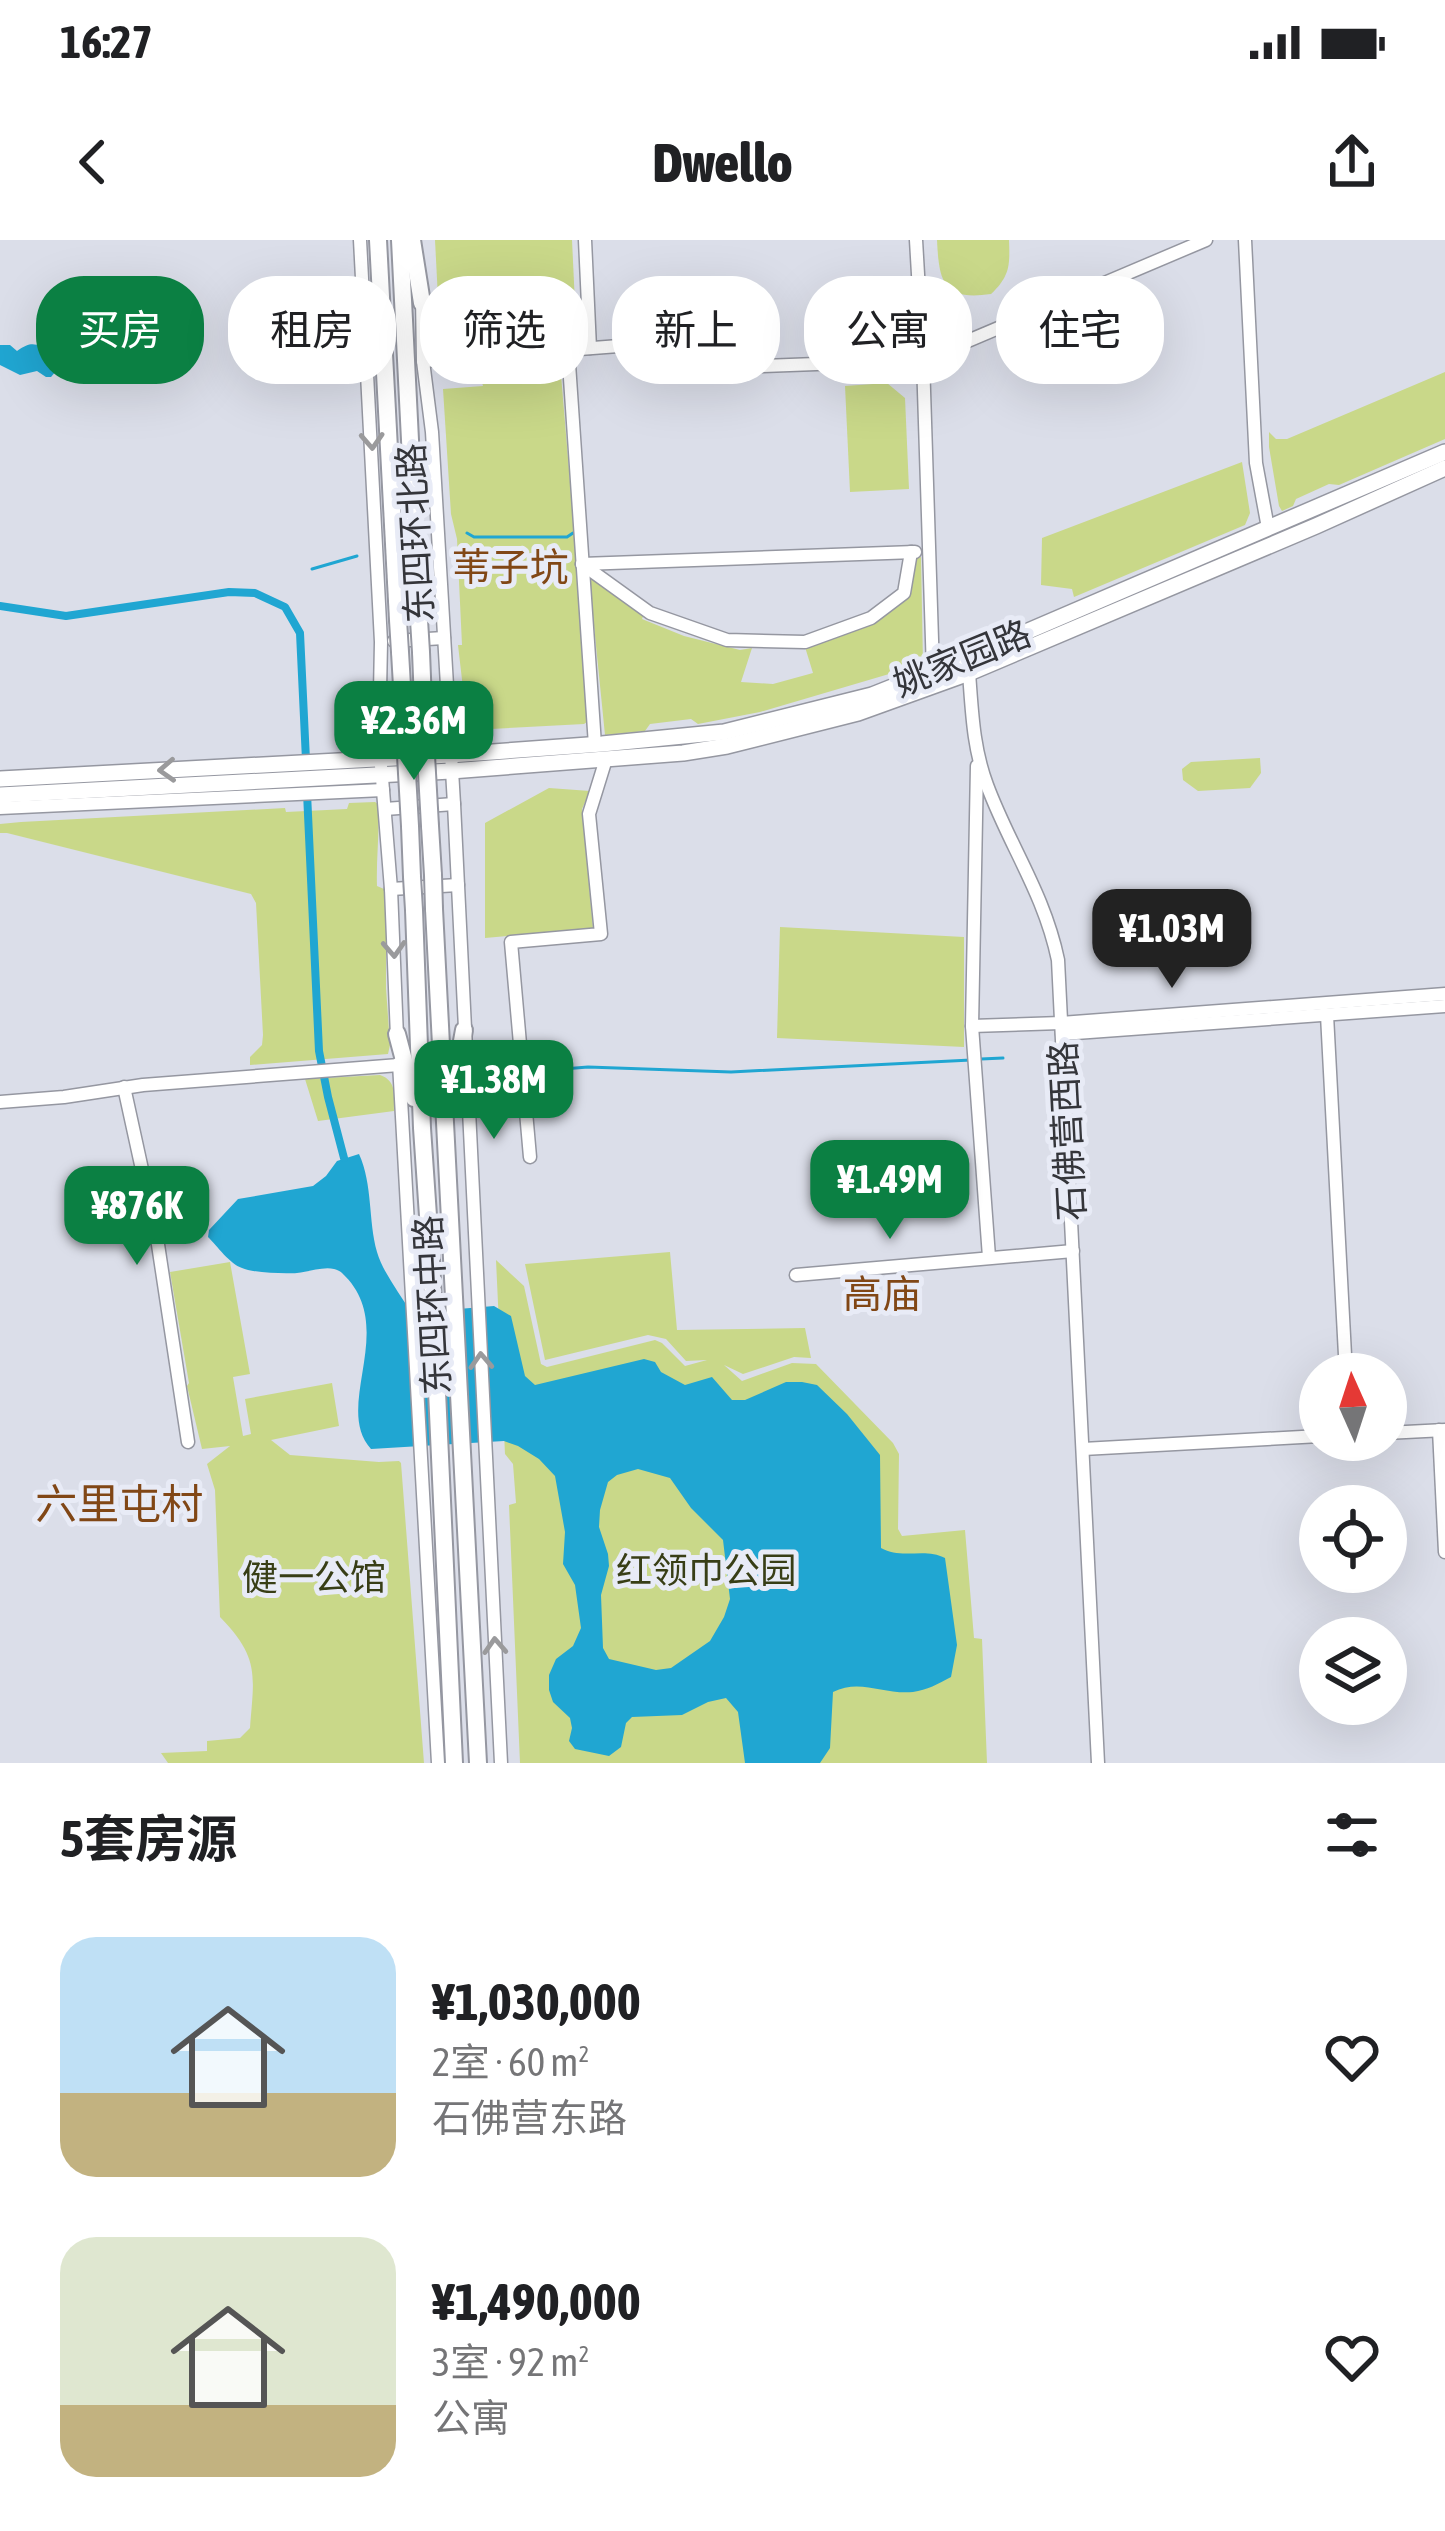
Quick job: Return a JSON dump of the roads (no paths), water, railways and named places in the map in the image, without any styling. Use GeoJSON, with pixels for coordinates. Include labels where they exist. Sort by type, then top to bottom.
{"type":"FeatureCollection","features":[{"type":"Feature","properties":{"kind":"highway","name":"东四环北路"},"geometry":{"type":"LineString","coordinates":[[378,240],[403,703]]}},
{"type":"Feature","properties":{"kind":"highway","name":"东四环北路"},"geometry":{"type":"LineString","coordinates":[[400,240],[430,826]]}},
{"type":"Feature","properties":{"kind":"highway"},"geometry":{"type":"LineString","coordinates":[[416,240],[420,282]]}},
{"type":"Feature","properties":{"kind":"highway","name":"东四环中路"},"geometry":{"type":"LineString","coordinates":[[403,703],[430,1260],[431,1467],[452,1757]]}},
{"type":"Feature","properties":{"kind":"highway","name":"东四环中路"},"geometry":{"type":"LineString","coordinates":[[430,826],[481,1763]]}},
{"type":"Feature","properties":{"kind":"highway"},"geometry":{"type":"LineString","coordinates":[[446,1126],[464,1030]]}},
{"type":"Feature","properties":{"kind":"highway"},"geometry":{"type":"LineString","coordinates":[[397,1034],[422,1128]]}},
{"type":"Feature","properties":{"kind":"main road","name":"姚家园路"},"geometry":{"type":"LineString","coordinates":[[451,763],[724,732],[872,695],[1445,452]]}},
{"type":"Feature","properties":{"kind":"main road","name":"姚家园路"},"geometry":{"type":"LineString","coordinates":[[451,763],[683,753],[858,713],[973,671],[1445,468]]}},
{"type":"Feature","properties":{"kind":"main road"},"geometry":{"type":"LineString","coordinates":[[0,796],[382,775],[451,763]]}},
{"type":"Feature","properties":{"kind":"main road"},"geometry":{"type":"LineString","coordinates":[[0,779],[285,780]]}},
{"type":"Feature","properties":{"kind":"street","name":"东四环北路"},"geometry":{"type":"LineString","coordinates":[[360,240],[381,642],[382,775]]}},
{"type":"Feature","properties":{"kind":"street"},"geometry":{"type":"LineString","coordinates":[[585,240],[590,348],[680,344],[748,363],[804,365]]}},
{"type":"Feature","properties":{"kind":"street"},"geometry":{"type":"LineString","coordinates":[[916,240],[918,276]]}},
{"type":"Feature","properties":{"kind":"street"},"geometry":{"type":"LineString","coordinates":[[972,339],[1206,240]]}},
{"type":"Feature","properties":{"kind":"street"},"geometry":{"type":"LineString","coordinates":[[1245,240],[1256,463],[1268,528]]}},
{"type":"Feature","properties":{"kind":"street","name":"东四环北路"},"geometry":{"type":"LineString","coordinates":[[426,384],[451,763]]}},
{"type":"Feature","properties":{"kind":"street"},"geometry":{"type":"LineString","coordinates":[[570,384],[595,745]]}},
{"type":"Feature","properties":{"kind":"street"},"geometry":{"type":"LineString","coordinates":[[924,384],[932,671]]}},
{"type":"Feature","properties":{"kind":"street"},"geometry":{"type":"LineString","coordinates":[[582,564],[928,551]]}},
{"type":"Feature","properties":{"kind":"street"},"geometry":{"type":"LineString","coordinates":[[582,564],[650,613],[727,640],[805,641],[871,618],[904,593],[911,552]]}},
{"type":"Feature","properties":{"kind":"street"},"geometry":{"type":"LineString","coordinates":[[381,642],[444,638]]}},
{"type":"Feature","properties":{"kind":"street","name":"石佛营西路"},"geometry":{"type":"LineString","coordinates":[[973,671],[973,739],[978,757],[1044,908],[1058,960],[1098,1763]]}},
{"type":"Feature","properties":{"kind":"street"},"geometry":{"type":"LineString","coordinates":[[379,725],[449,721]]}},
{"type":"Feature","properties":{"kind":"street"},"geometry":{"type":"LineString","coordinates":[[978,757],[972,1025],[989,1257]]}},
{"type":"Feature","properties":{"kind":"street"},"geometry":{"type":"LineString","coordinates":[[530,1156],[511,942],[601,934],[589,814],[606,759]]}},
{"type":"Feature","properties":{"kind":"street","name":"东四环中路"},"geometry":{"type":"LineString","coordinates":[[451,763],[501,1763]]}},
{"type":"Feature","properties":{"kind":"street"},"geometry":{"type":"LineString","coordinates":[[0,808],[382,775]]}},
{"type":"Feature","properties":{"kind":"street","name":"东四环中路"},"geometry":{"type":"LineString","coordinates":[[382,775],[410,1260],[431,1467],[438,1763]]}},
{"type":"Feature","properties":{"kind":"street"},"geometry":{"type":"LineString","coordinates":[[385,809],[454,804]]}},
{"type":"Feature","properties":{"kind":"street"},"geometry":{"type":"LineString","coordinates":[[391,889],[458,886]]}},
{"type":"Feature","properties":{"kind":"street"},"geometry":{"type":"LineString","coordinates":[[1062,1029],[1445,994]]}},
{"type":"Feature","properties":{"kind":"street"},"geometry":{"type":"LineString","coordinates":[[972,1025],[1062,1029],[1445,1006]]}},
{"type":"Feature","properties":{"kind":"street"},"geometry":{"type":"LineString","coordinates":[[1327,1015],[1345,1353]]}},
{"type":"Feature","properties":{"kind":"street"},"geometry":{"type":"LineString","coordinates":[[0,1102],[399,1065]]}},
{"type":"Feature","properties":{"kind":"street"},"geometry":{"type":"LineString","coordinates":[[124,1087],[157,1238],[188,1442]]}},
{"type":"Feature","properties":{"kind":"street"},"geometry":{"type":"LineString","coordinates":[[796,1275],[1073,1251]]}},
{"type":"Feature","properties":{"kind":"street"},"geometry":{"type":"LineString","coordinates":[[1407,1432],[1442,1430],[1445,1552]]}},
{"type":"Feature","properties":{"kind":"street"},"geometry":{"type":"LineString","coordinates":[[1083,1449],[1299,1437]]}},
{"type":"Feature","properties":{"kind":"water"},"geometry":{"type":"Polygon","coordinates":[[[0,345],[17,351],[36,345],[36,371],[20,375],[0,365],[0,345]]]}},
{"type":"Feature","properties":{"kind":"water"},"geometry":{"type":"Polygon","coordinates":[[[359,1154],[377,1252],[411,1313],[494,1306],[511,1316],[525,1376],[535,1385],[644,1359],[685,1385],[712,1377],[732,1400],[745,1400],[786,1382],[817,1385],[880,1455],[881,1548],[945,1558],[957,1645],[951,1677],[913,1692],[853,1687],[833,1692],[830,1748],[820,1763],[745,1763],[738,1712],[726,1698],[682,1715],[632,1717],[621,1747],[609,1756],[575,1749],[569,1741],[570,1718],[553,1702],[549,1690],[556,1659],[573,1646],[581,1628],[575,1585],[563,1564],[565,1532],[555,1476],[539,1459],[504,1441],[371,1449],[361,1431],[358,1411],[366,1317],[358,1294],[342,1273],[330,1268],[292,1273],[247,1270],[233,1263],[208,1237],[238,1199],[313,1186],[337,1161],[359,1154]],[[638,1469],[617,1475],[608,1482],[600,1510],[599,1527],[609,1566],[601,1595],[603,1648],[609,1659],[656,1670],[671,1668],[710,1641],[730,1599],[723,1540],[670,1478],[638,1469]]]}},
{"type":"Feature","properties":{"kind":"waterway"},"geometry":{"type":"LineString","coordinates":[[467,533],[474,537],[567,537],[573,533]]}},
{"type":"Feature","properties":{"kind":"waterway"},"geometry":{"type":"LineString","coordinates":[[312,569],[357,556]]}},
{"type":"Feature","properties":{"kind":"waterway"},"geometry":{"type":"LineString","coordinates":[[0,606],[66,616],[229,592],[255,593],[285,607],[300,633],[306,760]]}},
{"type":"Feature","properties":{"kind":"waterway"},"geometry":{"type":"LineString","coordinates":[[307,793],[319,1051],[344,1158]]}},
{"type":"Feature","properties":{"kind":"waterway"},"geometry":{"type":"LineString","coordinates":[[981,1059],[1003,1058]]}},
{"type":"Feature","properties":{"kind":"waterway"},"geometry":{"type":"LineString","coordinates":[[526,1072],[588,1067],[731,1072],[971,1060]]}},
{"type":"Feature","properties":{"kind":"district","name":"苇子坑"},"geometry":{"type":"Point","coordinates":[510,567]}},
{"type":"Feature","properties":{"kind":"district","name":"高庙"},"geometry":{"type":"Point","coordinates":[882,1294]}},
{"type":"Feature","properties":{"kind":"district","name":"六里屯村"},"geometry":{"type":"Point","coordinates":[119,1504]}},
{"type":"Feature","properties":{"kind":"park label","name":"红领巾公园"},"geometry":{"type":"Point","coordinates":[706,1570]}},
{"type":"Feature","properties":{"kind":"park label","name":"健一公馆"},"geometry":{"type":"Point","coordinates":[314,1577]}}]}
